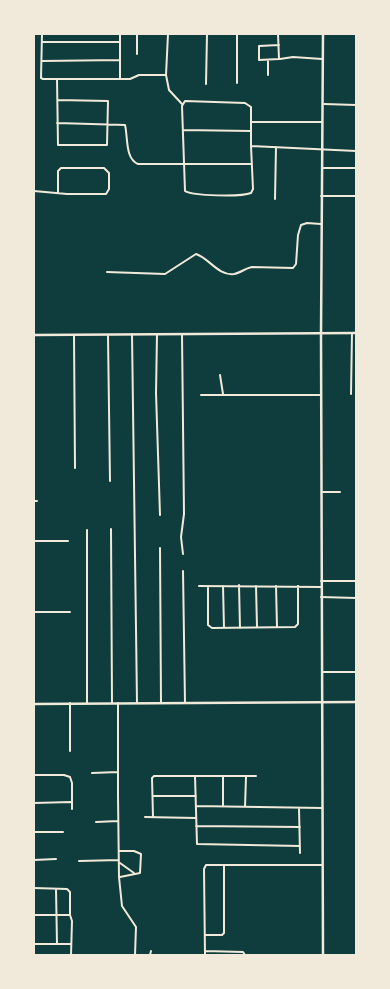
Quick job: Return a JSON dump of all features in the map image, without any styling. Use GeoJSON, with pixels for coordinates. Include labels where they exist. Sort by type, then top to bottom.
{"type":"FeatureCollection","features":[{"type":"Feature","properties":{"kind":"main road"},"geometry":{"type":"LineString","coordinates":[[323,34],[321,196],[323,955]]}},
{"type":"Feature","properties":{"kind":"main road"},"geometry":{"type":"LineString","coordinates":[[34,335],[356,334]]}},
{"type":"Feature","properties":{"kind":"main road"},"geometry":{"type":"LineString","coordinates":[[34,704],[356,702]]}},
{"type":"Feature","properties":{"kind":"street"},"geometry":{"type":"LineString","coordinates":[[42,34],[42,79],[133,79],[140,75],[166,76]]}},
{"type":"Feature","properties":{"kind":"street"},"geometry":{"type":"LineString","coordinates":[[120,34],[120,79]]}},
{"type":"Feature","properties":{"kind":"street"},"geometry":{"type":"LineString","coordinates":[[137,34],[137,54]]}},
{"type":"Feature","properties":{"kind":"street"},"geometry":{"type":"LineString","coordinates":[[168,34],[166,76],[169,90],[182,104],[184,190],[187,193],[245,195],[251,193],[253,189],[250,131],[251,107],[247,103],[185,101],[182,104]]}},
{"type":"Feature","properties":{"kind":"street"},"geometry":{"type":"LineString","coordinates":[[206,84],[207,34]]}},
{"type":"Feature","properties":{"kind":"street"},"geometry":{"type":"LineString","coordinates":[[237,34],[237,83]]}},
{"type":"Feature","properties":{"kind":"street"},"geometry":{"type":"LineString","coordinates":[[278,34],[279,59]]}},
{"type":"Feature","properties":{"kind":"street"},"geometry":{"type":"LineString","coordinates":[[42,42],[120,42]]}},
{"type":"Feature","properties":{"kind":"street"},"geometry":{"type":"LineString","coordinates":[[278,45],[259,46],[259,60],[268,61],[293,57],[322,59]]}},
{"type":"Feature","properties":{"kind":"street"},"geometry":{"type":"LineString","coordinates":[[42,61],[120,60]]}},
{"type":"Feature","properties":{"kind":"street"},"geometry":{"type":"LineString","coordinates":[[268,61],[268,75]]}},
{"type":"Feature","properties":{"kind":"street"},"geometry":{"type":"LineString","coordinates":[[57,79],[57,144],[62,146],[105,146],[108,144],[108,101],[58,100]]}},
{"type":"Feature","properties":{"kind":"street"},"geometry":{"type":"LineString","coordinates":[[322,104],[356,105]]}},
{"type":"Feature","properties":{"kind":"street"},"geometry":{"type":"LineString","coordinates":[[251,122],[322,122]]}},
{"type":"Feature","properties":{"kind":"street"},"geometry":{"type":"LineString","coordinates":[[57,123],[125,125],[130,157],[134,162],[145,165],[184,163],[252,164]]}},
{"type":"Feature","properties":{"kind":"street"},"geometry":{"type":"LineString","coordinates":[[183,130],[250,131]]}},
{"type":"Feature","properties":{"kind":"street"},"geometry":{"type":"LineString","coordinates":[[251,146],[356,151]]}},
{"type":"Feature","properties":{"kind":"street"},"geometry":{"type":"LineString","coordinates":[[275,198],[276,147]]}},
{"type":"Feature","properties":{"kind":"street"},"geometry":{"type":"LineString","coordinates":[[34,192],[58,193],[106,194],[109,188],[109,173],[104,168],[61,168],[58,172],[58,193]]}},
{"type":"Feature","properties":{"kind":"street"},"geometry":{"type":"LineString","coordinates":[[322,168],[356,168]]}},
{"type":"Feature","properties":{"kind":"street"},"geometry":{"type":"LineString","coordinates":[[321,196],[356,196]]}},
{"type":"Feature","properties":{"kind":"street"},"geometry":{"type":"LineString","coordinates":[[108,272],[165,274],[196,254],[200,255],[212,266],[228,274],[237,273],[252,267],[293,268],[296,264],[298,235],[301,225],[307,223],[321,224]]}},
{"type":"Feature","properties":{"kind":"street"},"geometry":{"type":"LineString","coordinates":[[74,334],[75,468]]}},
{"type":"Feature","properties":{"kind":"street"},"geometry":{"type":"LineString","coordinates":[[108,334],[110,481]]}},
{"type":"Feature","properties":{"kind":"street"},"geometry":{"type":"LineString","coordinates":[[132,334],[137,703]]}},
{"type":"Feature","properties":{"kind":"street"},"geometry":{"type":"LineString","coordinates":[[157,334],[156,402],[160,515]]}},
{"type":"Feature","properties":{"kind":"street"},"geometry":{"type":"LineString","coordinates":[[182,334],[184,514],[181,537],[183,554]]}},
{"type":"Feature","properties":{"kind":"street"},"geometry":{"type":"LineString","coordinates":[[351,394],[352,334]]}},
{"type":"Feature","properties":{"kind":"street"},"geometry":{"type":"LineString","coordinates":[[220,375],[223,394]]}},
{"type":"Feature","properties":{"kind":"street"},"geometry":{"type":"LineString","coordinates":[[201,395],[321,395]]}},
{"type":"Feature","properties":{"kind":"street"},"geometry":{"type":"LineString","coordinates":[[321,492],[340,492]]}},
{"type":"Feature","properties":{"kind":"street"},"geometry":{"type":"LineString","coordinates":[[112,529],[112,703]]}},
{"type":"Feature","properties":{"kind":"street"},"geometry":{"type":"LineString","coordinates":[[87,530],[87,703]]}},
{"type":"Feature","properties":{"kind":"street"},"geometry":{"type":"LineString","coordinates":[[34,541],[68,541]]}},
{"type":"Feature","properties":{"kind":"street"},"geometry":{"type":"LineString","coordinates":[[160,548],[161,703]]}},
{"type":"Feature","properties":{"kind":"street"},"geometry":{"type":"LineString","coordinates":[[183,571],[185,703]]}},
{"type":"Feature","properties":{"kind":"street"},"geometry":{"type":"LineString","coordinates":[[322,581],[356,581]]}},
{"type":"Feature","properties":{"kind":"street"},"geometry":{"type":"LineString","coordinates":[[239,585],[240,628]]}},
{"type":"Feature","properties":{"kind":"street"},"geometry":{"type":"LineString","coordinates":[[199,586],[322,586]]}},
{"type":"Feature","properties":{"kind":"street"},"geometry":{"type":"LineString","coordinates":[[208,586],[208,625],[212,628],[240,628],[294,627],[298,624],[298,586]]}},
{"type":"Feature","properties":{"kind":"street"},"geometry":{"type":"LineString","coordinates":[[223,586],[224,628]]}},
{"type":"Feature","properties":{"kind":"street"},"geometry":{"type":"LineString","coordinates":[[256,586],[257,627]]}},
{"type":"Feature","properties":{"kind":"street"},"geometry":{"type":"LineString","coordinates":[[276,586],[277,627]]}},
{"type":"Feature","properties":{"kind":"street"},"geometry":{"type":"LineString","coordinates":[[322,597],[356,598]]}},
{"type":"Feature","properties":{"kind":"street"},"geometry":{"type":"LineString","coordinates":[[34,612],[70,612]]}},
{"type":"Feature","properties":{"kind":"street"},"geometry":{"type":"LineString","coordinates":[[322,672],[356,672]]}},
{"type":"Feature","properties":{"kind":"street"},"geometry":{"type":"LineString","coordinates":[[118,703],[120,877],[122,906],[136,927],[135,955]]}},
{"type":"Feature","properties":{"kind":"street"},"geometry":{"type":"LineString","coordinates":[[70,704],[70,751]]}},
{"type":"Feature","properties":{"kind":"street"},"geometry":{"type":"LineString","coordinates":[[92,773],[118,772]]}},
{"type":"Feature","properties":{"kind":"street"},"geometry":{"type":"LineString","coordinates":[[34,775],[64,775],[70,777],[72,783],[72,809]]}},
{"type":"Feature","properties":{"kind":"street"},"geometry":{"type":"LineString","coordinates":[[153,817],[152,778],[154,776],[256,776]]}},
{"type":"Feature","properties":{"kind":"street"},"geometry":{"type":"LineString","coordinates":[[196,776],[196,843],[198,845],[300,846]]}},
{"type":"Feature","properties":{"kind":"street"},"geometry":{"type":"LineString","coordinates":[[223,806],[224,776]]}},
{"type":"Feature","properties":{"kind":"street"},"geometry":{"type":"LineString","coordinates":[[245,807],[246,776]]}},
{"type":"Feature","properties":{"kind":"street"},"geometry":{"type":"LineString","coordinates":[[153,796],[196,796]]}},
{"type":"Feature","properties":{"kind":"street"},"geometry":{"type":"LineString","coordinates":[[34,803],[72,802]]}},
{"type":"Feature","properties":{"kind":"street"},"geometry":{"type":"LineString","coordinates":[[196,806],[322,808]]}},
{"type":"Feature","properties":{"kind":"street"},"geometry":{"type":"LineString","coordinates":[[299,808],[300,853]]}},
{"type":"Feature","properties":{"kind":"street"},"geometry":{"type":"LineString","coordinates":[[145,817],[196,818]]}},
{"type":"Feature","properties":{"kind":"street"},"geometry":{"type":"LineString","coordinates":[[96,822],[118,821]]}},
{"type":"Feature","properties":{"kind":"street"},"geometry":{"type":"LineString","coordinates":[[196,826],[300,827]]}},
{"type":"Feature","properties":{"kind":"street"},"geometry":{"type":"LineString","coordinates":[[34,832],[63,832]]}},
{"type":"Feature","properties":{"kind":"street"},"geometry":{"type":"LineString","coordinates":[[119,851],[140,853],[141,871],[120,877]]}},
{"type":"Feature","properties":{"kind":"street"},"geometry":{"type":"LineString","coordinates":[[34,860],[56,859]]}},
{"type":"Feature","properties":{"kind":"street"},"geometry":{"type":"LineString","coordinates":[[79,861],[120,861],[135,874]]}},
{"type":"Feature","properties":{"kind":"street"},"geometry":{"type":"LineString","coordinates":[[205,955],[206,864],[322,865]]}},
{"type":"Feature","properties":{"kind":"street"},"geometry":{"type":"LineString","coordinates":[[205,935],[222,935],[224,933],[224,864]]}},
{"type":"Feature","properties":{"kind":"street"},"geometry":{"type":"LineString","coordinates":[[34,888],[67,889],[70,892],[70,915],[72,921],[71,955]]}},
{"type":"Feature","properties":{"kind":"street"},"geometry":{"type":"LineString","coordinates":[[56,889],[57,944]]}},
{"type":"Feature","properties":{"kind":"street"},"geometry":{"type":"LineString","coordinates":[[34,915],[70,915]]}},
{"type":"Feature","properties":{"kind":"street"},"geometry":{"type":"LineString","coordinates":[[34,944],[72,944]]}},
{"type":"Feature","properties":{"kind":"street"},"geometry":{"type":"LineString","coordinates":[[150,955],[151,951]]}},
{"type":"Feature","properties":{"kind":"street"},"geometry":{"type":"LineString","coordinates":[[205,951],[243,952],[245,955]]}}]}
